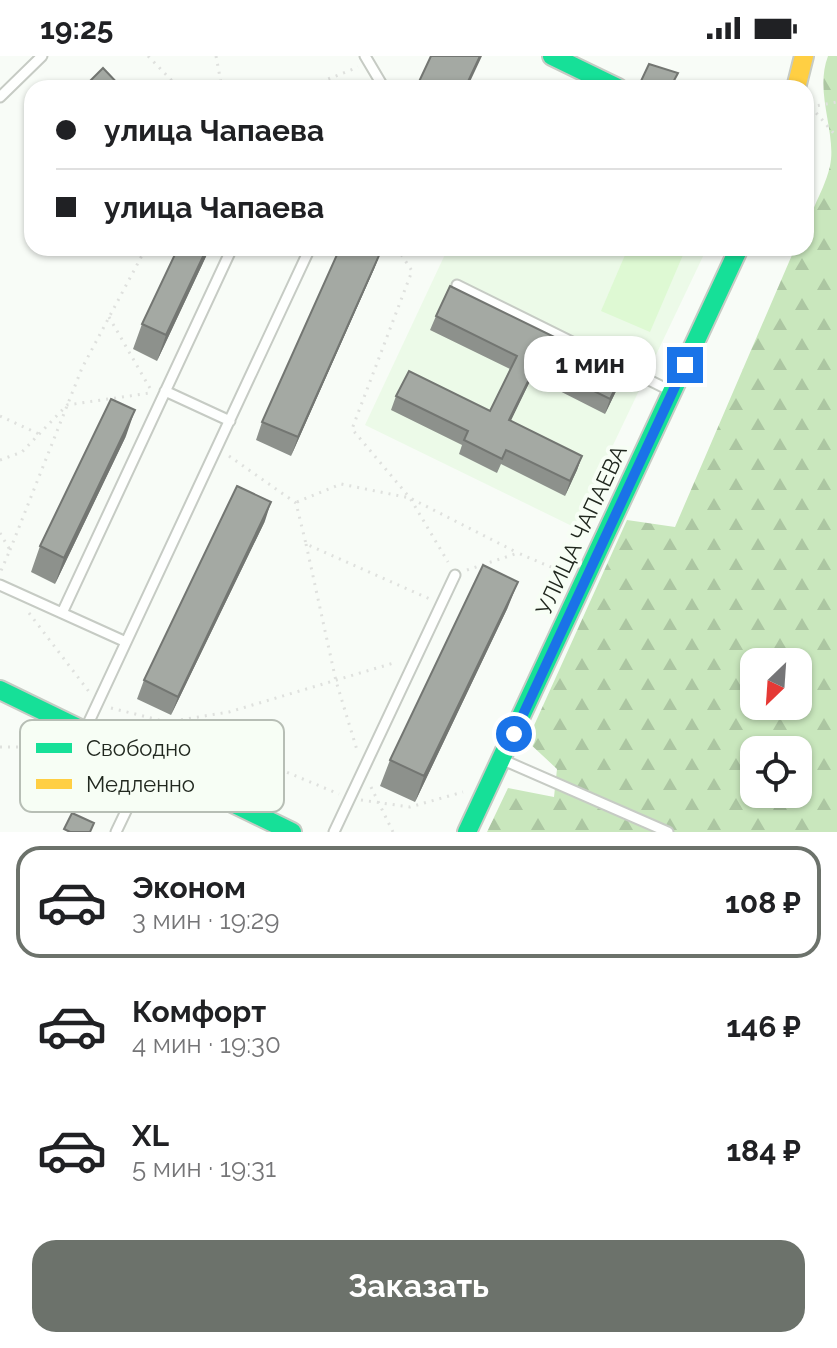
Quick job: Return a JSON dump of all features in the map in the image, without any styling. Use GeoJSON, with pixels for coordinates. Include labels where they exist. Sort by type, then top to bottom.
{"type":"FeatureCollection","features":[{"type":"Feature","properties":{"kind":"street"},"geometry":{"type":"LineString","coordinates":[[552,56],[602,80]]}},
{"type":"Feature","properties":{"kind":"street"},"geometry":{"type":"LineString","coordinates":[[798,80],[804,56]]}},
{"type":"Feature","properties":{"kind":"street","name":"УЛИЦА ЧАПАЕВА"},"geometry":{"type":"LineString","coordinates":[[467,832],[735,256]]}},
{"type":"Feature","properties":{"kind":"street"},"geometry":{"type":"LineString","coordinates":[[0,690],[62,720]]}},
{"type":"Feature","properties":{"kind":"street"},"geometry":{"type":"LineString","coordinates":[[251,812],[292,832]]}},
{"type":"Feature","properties":{"kind":"lane"},"geometry":{"type":"LineString","coordinates":[[26,56],[34,65]]}},
{"type":"Feature","properties":{"kind":"lane"},"geometry":{"type":"LineString","coordinates":[[0,97],[42,56]]}},
{"type":"Feature","properties":{"kind":"lane"},"geometry":{"type":"LineString","coordinates":[[367,60],[379,80]]}},
{"type":"Feature","properties":{"kind":"lane"},"geometry":{"type":"LineString","coordinates":[[62,613],[228,256]]}},
{"type":"Feature","properties":{"kind":"lane"},"geometry":{"type":"LineString","coordinates":[[90,720],[306,256]]}},
{"type":"Feature","properties":{"kind":"lane"},"geometry":{"type":"LineString","coordinates":[[457,285],[672,392]]}},
{"type":"Feature","properties":{"kind":"lane"},"geometry":{"type":"LineString","coordinates":[[165,391],[230,421]]}},
{"type":"Feature","properties":{"kind":"lane"},"geometry":{"type":"LineString","coordinates":[[334,832],[455,575]]}},
{"type":"Feature","properties":{"kind":"lane"},"geometry":{"type":"LineString","coordinates":[[0,585],[126,642]]}},
{"type":"Feature","properties":{"kind":"lane"},"geometry":{"type":"LineString","coordinates":[[503,760],[668,832]]}},
{"type":"Feature","properties":{"kind":"lane"},"geometry":{"type":"LineString","coordinates":[[116,832],[125,812]]}},
{"type":"Feature","properties":{"kind":"path"},"geometry":{"type":"LineString","coordinates":[[148,56],[171,80]]}},
{"type":"Feature","properties":{"kind":"path"},"geometry":{"type":"LineString","coordinates":[[216,56],[220,80]]}},
{"type":"Feature","properties":{"kind":"path"},"geometry":{"type":"LineString","coordinates":[[323,80],[367,60]]}},
{"type":"Feature","properties":{"kind":"path"},"geometry":{"type":"LineString","coordinates":[[814,105],[837,102]]}},
{"type":"Feature","properties":{"kind":"path"},"geometry":{"type":"LineString","coordinates":[[814,112],[837,137]]}},
{"type":"Feature","properties":{"kind":"path"},"geometry":{"type":"LineString","coordinates":[[0,574],[82,368],[142,256]]}},
{"type":"Feature","properties":{"kind":"path"},"geometry":{"type":"LineString","coordinates":[[402,256],[412,271],[352,429],[410,498],[455,575],[518,553]]}},
{"type":"Feature","properties":{"kind":"path"},"geometry":{"type":"LineString","coordinates":[[0,460],[22,452],[67,405],[152,392],[109,317]]}},
{"type":"Feature","properties":{"kind":"path"},"geometry":{"type":"LineString","coordinates":[[0,416],[39,434]]}},
{"type":"Feature","properties":{"kind":"path"},"geometry":{"type":"LineString","coordinates":[[217,447],[296,503],[336,681],[363,769],[393,832]]}},
{"type":"Feature","properties":{"kind":"path"},"geometry":{"type":"LineString","coordinates":[[296,503],[341,484],[410,498],[518,553],[583,581]]}},
{"type":"Feature","properties":{"kind":"path"},"geometry":{"type":"LineString","coordinates":[[0,533],[10,550]]}},
{"type":"Feature","properties":{"kind":"path"},"geometry":{"type":"LineString","coordinates":[[306,544],[441,604]]}},
{"type":"Feature","properties":{"kind":"path"},"geometry":{"type":"LineString","coordinates":[[14,592],[97,703],[160,720]]}},
{"type":"Feature","properties":{"kind":"path"},"geometry":{"type":"LineString","coordinates":[[179,720],[229,712],[416,657]]}},
{"type":"Feature","properties":{"kind":"shaded area"},"geometry":{"type":"Polygon","coordinates":[[[444,256],[703,256],[574,527],[365,425],[444,256]]]}},
{"type":"Feature","properties":{"kind":"green space"},"geometry":{"type":"Polygon","coordinates":[[[828,56],[837,56],[837,832],[487,832],[508,788],[554,797],[557,769],[527,741],[627,520],[675,527],[792,256],[814,256],[814,207],[827,177],[831,153],[824,70],[828,56]]]}},
{"type":"Feature","properties":{"kind":"green space"},"geometry":{"type":"Polygon","coordinates":[[[625,256],[683,256],[650,332],[601,311],[625,256]]]}},
{"type":"Feature","properties":{"kind":"building"},"geometry":{"type":"Polygon","coordinates":[[[431,56],[480,56],[469,80],[420,80],[431,56]]]}},
{"type":"Feature","properties":{"kind":"building"},"geometry":{"type":"Polygon","coordinates":[[[649,64],[678,73],[674,80],[641,80],[649,64]]]}},
{"type":"Feature","properties":{"kind":"building"},"geometry":{"type":"Polygon","coordinates":[[[103,68],[114,80],[91,80],[103,68]]]}},
{"type":"Feature","properties":{"kind":"building"},"geometry":{"type":"Polygon","coordinates":[[[174,256],[203,256],[166,335],[142,324],[174,256]]]}},
{"type":"Feature","properties":{"kind":"building"},"geometry":{"type":"Polygon","coordinates":[[[336,256],[379,256],[298,437],[262,422],[336,256]]]}},
{"type":"Feature","properties":{"kind":"building"},"geometry":{"type":"Polygon","coordinates":[[[450,286],[624,371],[610,399],[537,363],[509,420],[582,456],[570,481],[506,450],[502,459],[464,440],[468,431],[396,396],[409,371],[490,411],[517,356],[436,316],[450,286]]]}},
{"type":"Feature","properties":{"kind":"building"},"geometry":{"type":"Polygon","coordinates":[[[111,399],[135,410],[64,558],[40,546],[111,399]]]}},
{"type":"Feature","properties":{"kind":"building"},"geometry":{"type":"Polygon","coordinates":[[[237,486],[271,502],[178,697],[144,680],[237,486]]]}},
{"type":"Feature","properties":{"kind":"building"},"geometry":{"type":"Polygon","coordinates":[[[483,565],[518,582],[424,776],[390,760],[483,565]]]}},
{"type":"Feature","properties":{"kind":"building"},"geometry":{"type":"Polygon","coordinates":[[[72,813],[94,823],[90,832],[64,829],[72,813]]]}},
{"type":"Feature","properties":{"kind":"traffic: fast"},"geometry":{"type":"LineString","coordinates":[[552,56],[602,80]]}},
{"type":"Feature","properties":{"kind":"traffic: fast"},"geometry":{"type":"LineString","coordinates":[[467,832],[735,256]]}},
{"type":"Feature","properties":{"kind":"traffic: fast"},"geometry":{"type":"LineString","coordinates":[[0,690],[62,720]]}},
{"type":"Feature","properties":{"kind":"traffic: fast"},"geometry":{"type":"LineString","coordinates":[[251,812],[292,832]]}},
{"type":"Feature","properties":{"kind":"traffic: slow"},"geometry":{"type":"LineString","coordinates":[[798,80],[804,56]]}},
{"type":"Feature","properties":{"kind":"route"},"geometry":{"type":"LineString","coordinates":[[514,734],[685,365]]}}]}
